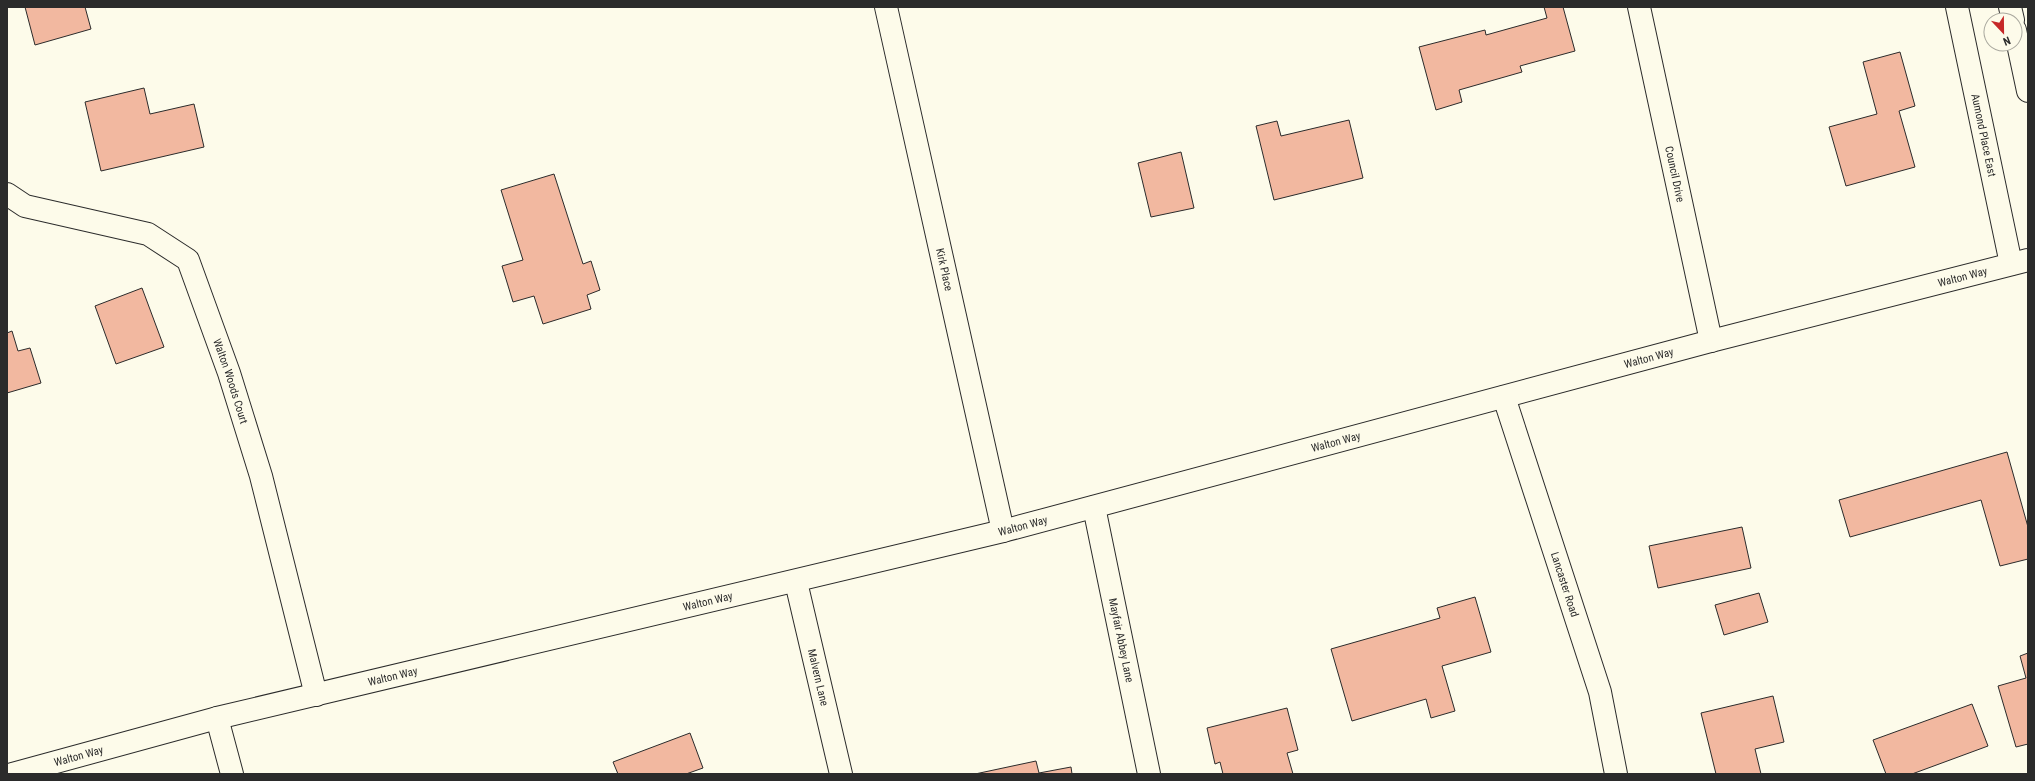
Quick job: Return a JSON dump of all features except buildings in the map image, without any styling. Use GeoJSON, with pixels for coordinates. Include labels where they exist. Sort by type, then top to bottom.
{"type":"FeatureCollection","features":[{"type":"Feature","properties":{"kind":"street","name":"Kirk Place"},"geometry":{"type":"LineString","coordinates":[[886,7],[1003,531]]}},
{"type":"Feature","properties":{"kind":"street","name":"Council Drive"},"geometry":{"type":"LineString","coordinates":[[1639,7],[1711,341]]}},
{"type":"Feature","properties":{"kind":"street","name":"Aumond Place East"},"geometry":{"type":"LineString","coordinates":[[1957,7],[2020,262]]}},
{"type":"Feature","properties":{"kind":"street"},"geometry":{"type":"LineString","coordinates":[[2020,52],[2028,91]]}},
{"type":"Feature","properties":{"kind":"street","name":"Walton Woods Court"},"geometry":{"type":"LineString","coordinates":[[7,194],[25,206],[148,234],[188,260],[229,373],[261,476],[316,695]]}},
{"type":"Feature","properties":{"kind":"street","name":"Walton Way"},"geometry":{"type":"LineString","coordinates":[[12,774],[217,718],[796,582],[1003,531],[1711,341],[2020,262]]}},
{"type":"Feature","properties":{"kind":"street","name":"Lancaster Road"},"geometry":{"type":"LineString","coordinates":[[1504,397],[1600,692],[1616,774]]}},
{"type":"Feature","properties":{"kind":"street","name":"Mayfair Abbey Lane"},"geometry":{"type":"LineString","coordinates":[[1094,507],[1149,774]]}},
{"type":"Feature","properties":{"kind":"street","name":"Malvern Lane"},"geometry":{"type":"LineString","coordinates":[[796,582],[841,774]]}},
{"type":"Feature","properties":{"kind":"street"},"geometry":{"type":"LineString","coordinates":[[217,718],[232,774]]}}]}
